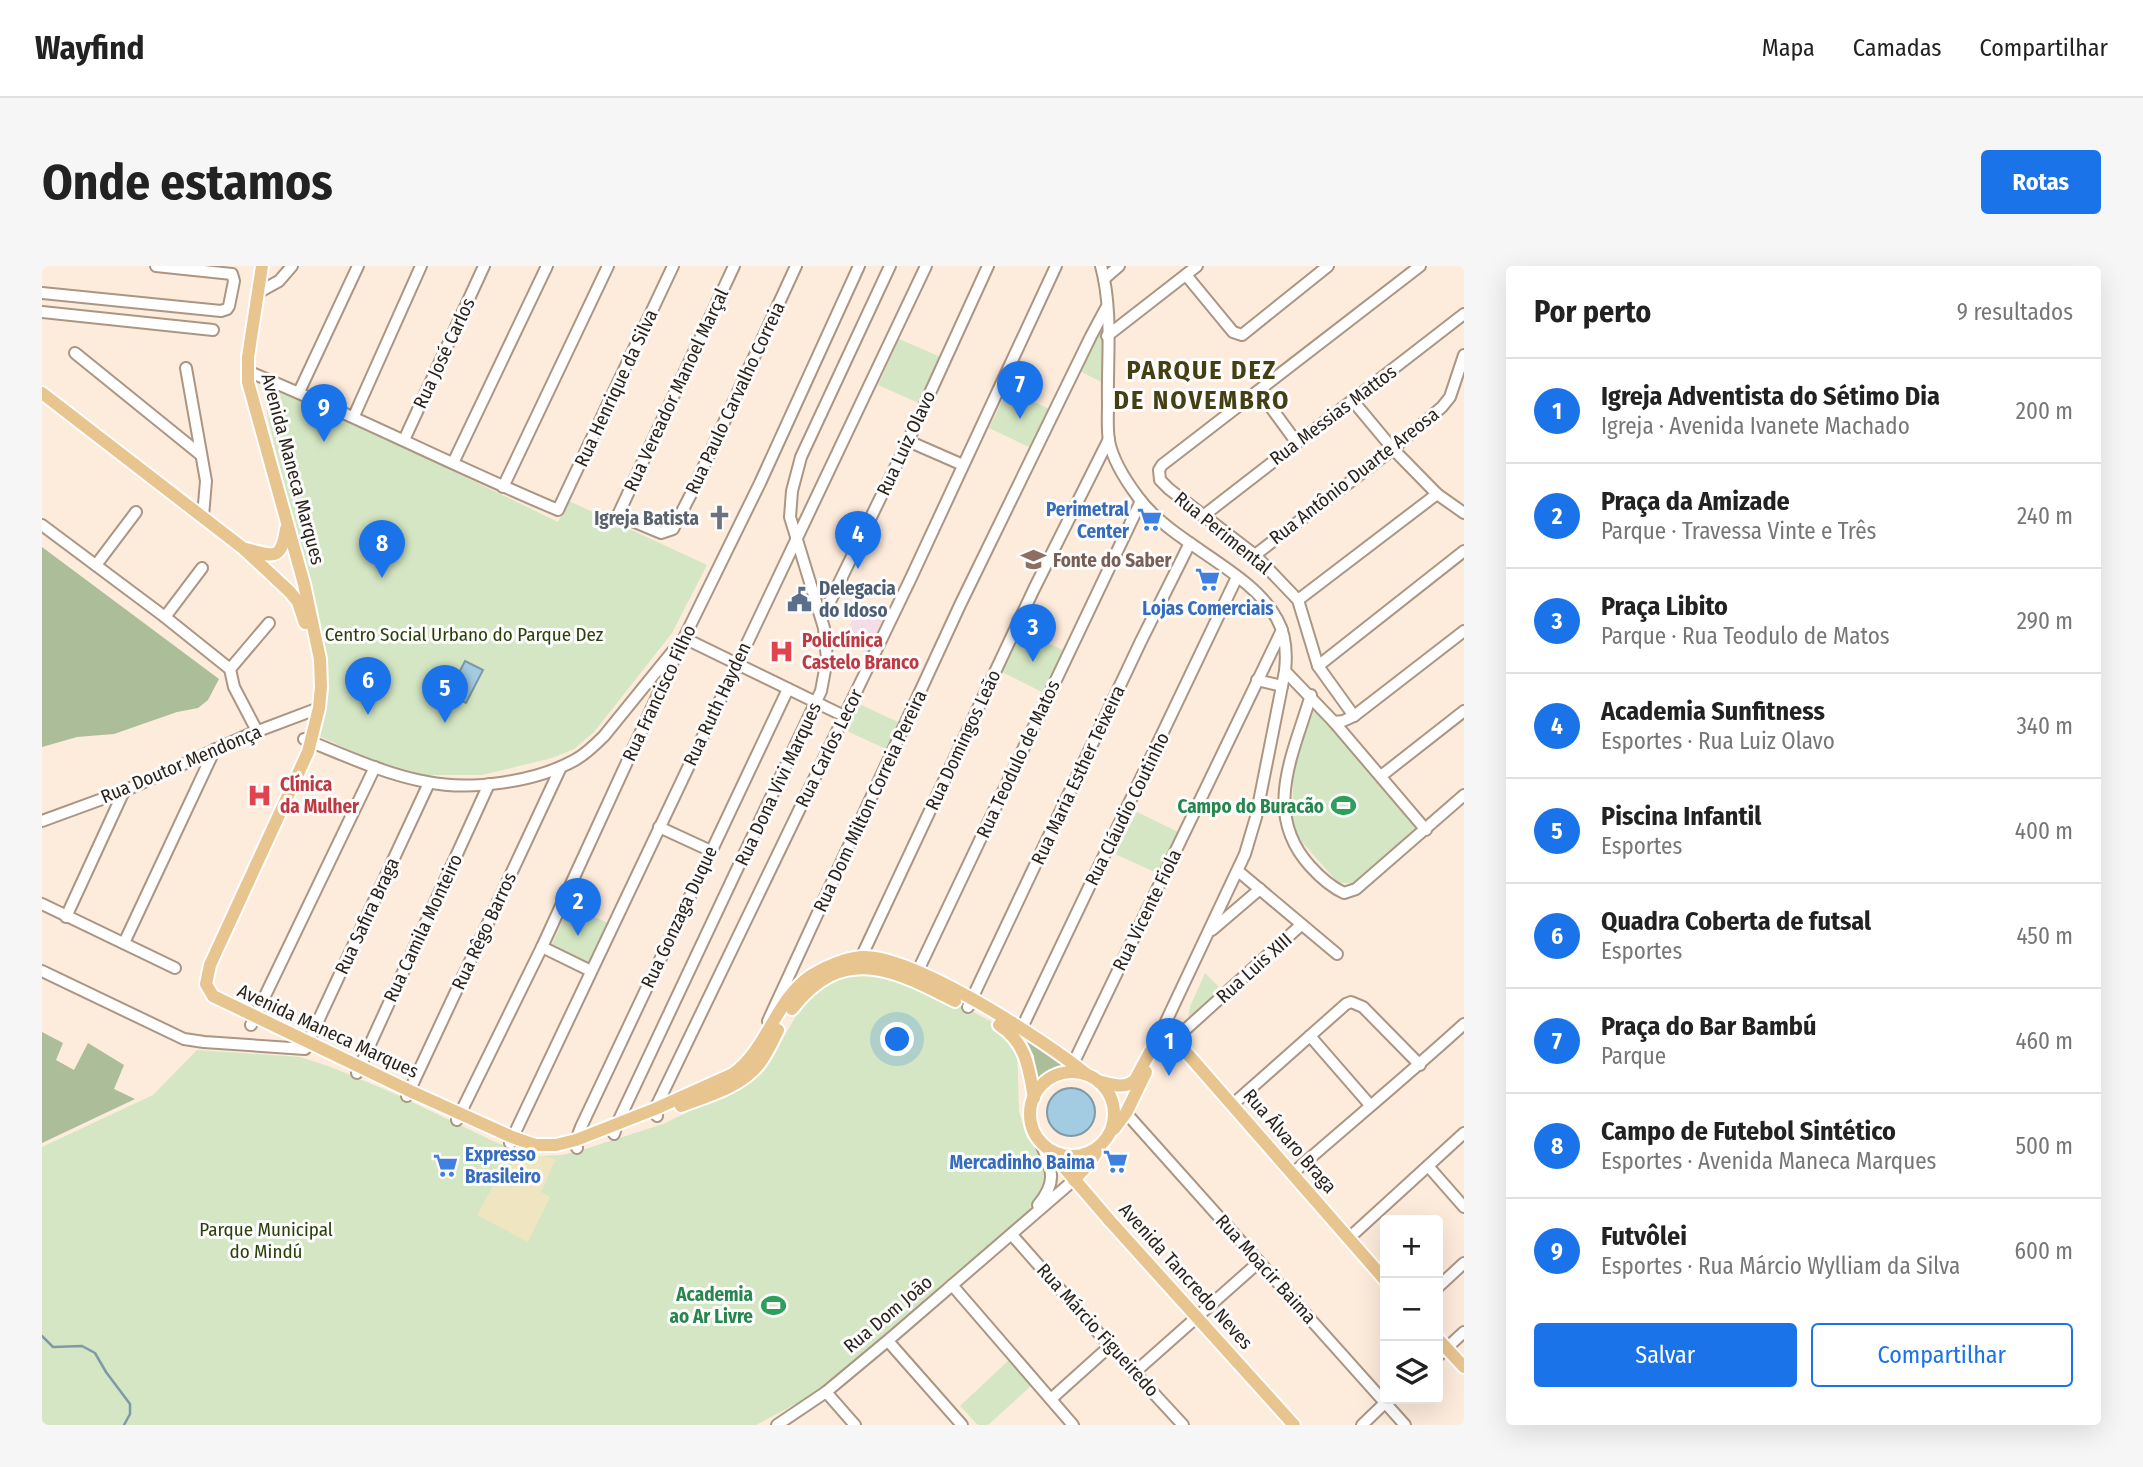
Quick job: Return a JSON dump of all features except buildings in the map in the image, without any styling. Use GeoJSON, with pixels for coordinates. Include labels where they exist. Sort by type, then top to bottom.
{"type":"FeatureCollection","features":[{"type":"Feature","properties":{"kind":"main road","name":"Avenida Maneca Marques"},"geometry":{"type":"LineString","coordinates":[[262,266],[247,371],[249,393],[304,584],[320,659],[321,687],[308,741],[206,976],[206,984],[213,996],[252,1021],[511,1140],[535,1145],[577,1144],[656,1112],[752,1065],[798,987],[812,975],[834,964],[884,960],[970,1003],[1092,1078]]}},
{"type":"Feature","properties":{"kind":"main road","name":"Avenida Maneca Marques"},"geometry":{"type":"LineString","coordinates":[[42,393],[203,516],[244,549],[290,592],[302,611],[314,659],[315,709]]}},
{"type":"Feature","properties":{"kind":"main road"},"geometry":{"type":"LineString","coordinates":[[244,549],[268,555],[277,554],[284,544],[287,522]]}},
{"type":"Feature","properties":{"kind":"main road"},"geometry":{"type":"LineString","coordinates":[[1092,1078],[1105,1088],[1113,1106],[1113,1126],[1106,1139],[1087,1153],[1078,1156],[1050,1150],[1035,1133],[1030,1116],[1039,1088],[1055,1076],[1066,1073],[1092,1078],[1119,1086],[1130,1084],[1135,1080],[1162,1030]]}},
{"type":"Feature","properties":{"kind":"main road","name":"Rua Álvaro Braga"},"geometry":{"type":"LineString","coordinates":[[1162,1030],[1175,1040],[1383,1278]]}},
{"type":"Feature","properties":{"kind":"main road"},"geometry":{"type":"LineString","coordinates":[[1019,1034],[1034,1097]]}},
{"type":"Feature","properties":{"kind":"main road","name":"Rua Dom João"},"geometry":{"type":"LineString","coordinates":[[1074,1180],[1126,1113],[1140,1086],[1153,1048]]}},
{"type":"Feature","properties":{"kind":"main road","name":"Avenida Tancredo Neves"},"geometry":{"type":"LineString","coordinates":[[1050,1150],[1294,1425]]}},
{"type":"Feature","properties":{"kind":"main road"},"geometry":{"type":"LineString","coordinates":[[1443,1349],[1464,1367]]}},
{"type":"Feature","properties":{"kind":"street"},"geometry":{"type":"LineString","coordinates":[[42,293],[221,311],[229,306],[234,281],[232,274],[156,266]]}},
{"type":"Feature","properties":{"kind":"street"},"geometry":{"type":"LineString","coordinates":[[259,292],[279,281],[292,266]]}},
{"type":"Feature","properties":{"kind":"street"},"geometry":{"type":"LineString","coordinates":[[299,392],[358,266]]}},
{"type":"Feature","properties":{"kind":"street"},"geometry":{"type":"LineString","coordinates":[[354,416],[421,266]]}},
{"type":"Feature","properties":{"kind":"street","name":"Rua José Carlos"},"geometry":{"type":"LineString","coordinates":[[404,440],[484,266]]}},
{"type":"Feature","properties":{"kind":"street"},"geometry":{"type":"LineString","coordinates":[[453,463],[545,266]]}},
{"type":"Feature","properties":{"kind":"street"},"geometry":{"type":"LineString","coordinates":[[247,371],[354,416],[503,487],[608,266]]}},
{"type":"Feature","properties":{"kind":"street","name":"Rua Henrique da Silva"},"geometry":{"type":"LineString","coordinates":[[503,487],[558,510],[673,266]]}},
{"type":"Feature","properties":{"kind":"street","name":"Rua Vereador Manoel Marçal"},"geometry":{"type":"LineString","coordinates":[[673,528],[661,533],[618,515],[734,266]]}},
{"type":"Feature","properties":{"kind":"street","name":"Rua Paulo Carvalho Correia"},"geometry":{"type":"LineString","coordinates":[[673,528],[796,266]]}},
{"type":"Feature","properties":{"kind":"street","name":"Rua Francisco Filho"},"geometry":{"type":"LineString","coordinates":[[458,1116],[542,947],[859,266]]}},
{"type":"Feature","properties":{"kind":"street","name":"Rua Dona Vivi Marques"},"geometry":{"type":"LineString","coordinates":[[615,1129],[817,703],[827,659],[822,618],[790,517],[795,475],[890,266]]}},
{"type":"Feature","properties":{"kind":"street","name":"Rua Ruth Hayden"},"geometry":{"type":"LineString","coordinates":[[511,1140],[926,266]]}},
{"type":"Feature","properties":{"kind":"street","name":"Rua Luiz Olavo"},"geometry":{"type":"LineString","coordinates":[[822,618],[908,441],[988,266]]}},
{"type":"Feature","properties":{"kind":"street","name":"Rua Carlos Lecor"},"geometry":{"type":"LineString","coordinates":[[656,1112],[1056,266]]}},
{"type":"Feature","properties":{"kind":"street"},"geometry":{"type":"LineString","coordinates":[[1101,266],[1107,306],[1109,439],[1123,474],[1141,501],[1161,521],[1263,599],[1282,630],[1286,657],[1256,817],[1238,872],[1162,1030]]}},
{"type":"Feature","properties":{"kind":"street"},"geometry":{"type":"LineString","coordinates":[[1104,279],[1119,266]]}},
{"type":"Feature","properties":{"kind":"street"},"geometry":{"type":"LineString","coordinates":[[1107,337],[1197,266]]}},
{"type":"Feature","properties":{"kind":"street"},"geometry":{"type":"LineString","coordinates":[[1186,275],[1233,332],[1242,335],[1328,266]]}},
{"type":"Feature","properties":{"kind":"street"},"geometry":{"type":"LineString","coordinates":[[1297,443],[1259,391],[1420,266]]}},
{"type":"Feature","properties":{"kind":"street","name":"Rua Dom Milton Correia Pereira"},"geometry":{"type":"LineString","coordinates":[[752,1065],[960,605],[1107,306]]}},
{"type":"Feature","properties":{"kind":"street"},"geometry":{"type":"LineString","coordinates":[[42,312],[213,330]]}},
{"type":"Feature","properties":{"kind":"street","name":"Rua Messias Mattos"},"geometry":{"type":"LineString","coordinates":[[1203,516],[1464,314]]}},
{"type":"Feature","properties":{"kind":"street"},"geometry":{"type":"LineString","coordinates":[[75,353],[201,455]]}},
{"type":"Feature","properties":{"kind":"street","name":"Rua Antônio Duarte Areosa"},"geometry":{"type":"LineString","coordinates":[[1255,555],[1393,449],[1441,407],[1450,397],[1464,355]]}},
{"type":"Feature","properties":{"kind":"street"},"geometry":{"type":"LineString","coordinates":[[186,368],[206,481],[203,516]]}},
{"type":"Feature","properties":{"kind":"street","name":"Rua Perimental"},"geometry":{"type":"LineString","coordinates":[[1259,391],[1163,465],[1159,470],[1160,480],[1255,555],[1298,600]]}},
{"type":"Feature","properties":{"kind":"street"},"geometry":{"type":"LineString","coordinates":[[1353,401],[1393,449],[1437,494],[1464,513]]}},
{"type":"Feature","properties":{"kind":"street","name":"Rua Domingos Leão"},"geometry":{"type":"LineString","coordinates":[[859,962],[1022,614],[1109,439]]}},
{"type":"Feature","properties":{"kind":"street"},"geometry":{"type":"LineString","coordinates":[[908,441],[963,465]]}},
{"type":"Feature","properties":{"kind":"street"},"geometry":{"type":"LineString","coordinates":[[1354,716],[1318,666],[1298,600],[1437,494]]}},
{"type":"Feature","properties":{"kind":"street","name":"Rua Teodulo de Matos"},"geometry":{"type":"LineString","coordinates":[[916,975],[1141,501]]}},
{"type":"Feature","properties":{"kind":"street"},"geometry":{"type":"LineString","coordinates":[[96,565],[136,512]]}},
{"type":"Feature","properties":{"kind":"street"},"geometry":{"type":"LineString","coordinates":[[42,525],[230,669],[234,687],[257,731]]}},
{"type":"Feature","properties":{"kind":"street","name":"Rua Maria Esther Teixeira"},"geometry":{"type":"LineString","coordinates":[[970,1003],[1141,641],[1190,544]]}},
{"type":"Feature","properties":{"kind":"street"},"geometry":{"type":"LineString","coordinates":[[1318,666],[1464,551]]}},
{"type":"Feature","properties":{"kind":"street"},"geometry":{"type":"LineString","coordinates":[[165,617],[202,568]]}},
{"type":"Feature","properties":{"kind":"street","name":"Rua Cláudio Coutinho"},"geometry":{"type":"LineString","coordinates":[[1019,1034],[1237,578]]}},
{"type":"Feature","properties":{"kind":"street"},"geometry":{"type":"LineString","coordinates":[[230,669],[269,623]]}},
{"type":"Feature","properties":{"kind":"street","name":"Rua Vicente Fiola"},"geometry":{"type":"LineString","coordinates":[[1073,1064],[1282,630]]}},
{"type":"Feature","properties":{"kind":"street"},"geometry":{"type":"LineString","coordinates":[[1334,722],[1354,716],[1464,631]]}},
{"type":"Feature","properties":{"kind":"street"},"geometry":{"type":"LineString","coordinates":[[308,741],[375,767],[429,783],[461,785],[510,781],[561,767],[577,759],[604,736],[684,638],[844,716]]}},
{"type":"Feature","properties":{"kind":"street"},"geometry":{"type":"LineString","coordinates":[[1285,671],[1311,695],[1426,830]]}},
{"type":"Feature","properties":{"kind":"street"},"geometry":{"type":"LineString","coordinates":[[1258,680],[1282,686]]}},
{"type":"Feature","properties":{"kind":"street","name":"Rua Gonzaga Duque"},"geometry":{"type":"LineString","coordinates":[[577,1144],[586,1115],[788,689]]}},
{"type":"Feature","properties":{"kind":"street"},"geometry":{"type":"LineString","coordinates":[[1311,695],[1286,780],[1284,816],[1289,836],[1299,853],[1316,873],[1338,890],[1344,893],[1356,889],[1464,795]]}},
{"type":"Feature","properties":{"kind":"street","name":"Rua Doutor Mendonça"},"geometry":{"type":"LineString","coordinates":[[43,822],[124,791],[215,749],[315,709]]}},
{"type":"Feature","properties":{"kind":"street"},"geometry":{"type":"LineString","coordinates":[[1381,776],[1464,711]]}},
{"type":"Feature","properties":{"kind":"street"},"geometry":{"type":"LineString","coordinates":[[124,943],[215,749]]}},
{"type":"Feature","properties":{"kind":"street"},"geometry":{"type":"LineString","coordinates":[[252,1021],[375,767]]}},
{"type":"Feature","properties":{"kind":"street","name":"Rua Rêgo Barros"},"geometry":{"type":"LineString","coordinates":[[409,1093],[561,767]]}},
{"type":"Feature","properties":{"kind":"street","name":"Rua Safira Braga"},"geometry":{"type":"LineString","coordinates":[[307,1046],[429,783]]}},
{"type":"Feature","properties":{"kind":"street","name":"Rua Camila Monteiro"},"geometry":{"type":"LineString","coordinates":[[358,1070],[489,783]]}},
{"type":"Feature","properties":{"kind":"street"},"geometry":{"type":"LineString","coordinates":[[66,917],[124,791]]}},
{"type":"Feature","properties":{"kind":"street"},"geometry":{"type":"LineString","coordinates":[[659,827],[711,851]]}},
{"type":"Feature","properties":{"kind":"street"},"geometry":{"type":"LineString","coordinates":[[1238,872],[1337,954]]}},
{"type":"Feature","properties":{"kind":"street"},"geometry":{"type":"LineString","coordinates":[[1208,934],[1261,889]]}},
{"type":"Feature","properties":{"kind":"street"},"geometry":{"type":"LineString","coordinates":[[42,904],[175,968]]}},
{"type":"Feature","properties":{"kind":"street","name":"Rua Luis XIII"},"geometry":{"type":"LineString","coordinates":[[1175,1040],[1301,926]]}},
{"type":"Feature","properties":{"kind":"street"},"geometry":{"type":"LineString","coordinates":[[542,947],[591,971]]}},
{"type":"Feature","properties":{"kind":"street"},"geometry":{"type":"LineString","coordinates":[[42,971],[184,1039],[307,1046]]}},
{"type":"Feature","properties":{"kind":"street"},"geometry":{"type":"LineString","coordinates":[[1232,1105],[1351,1002],[1363,1007],[1420,1065]]}},
{"type":"Feature","properties":{"kind":"street"},"geometry":{"type":"LineString","coordinates":[[1293,1173],[1464,1024]]}},
{"type":"Feature","properties":{"kind":"street"},"geometry":{"type":"LineString","coordinates":[[1310,1036],[1370,1105]]}},
{"type":"Feature","properties":{"kind":"street","name":"Rua Moacir Baima"},"geometry":{"type":"LineString","coordinates":[[1126,1113],[1380,1393]]}},
{"type":"Feature","properties":{"kind":"street"},"geometry":{"type":"LineString","coordinates":[[1349,1238],[1463,1134]]}},
{"type":"Feature","properties":{"kind":"street","name":"Rua Dom João"},"geometry":{"type":"LineString","coordinates":[[1017,1231],[1044,1199],[1052,1180],[1052,1171],[1040,1141]]}},
{"type":"Feature","properties":{"kind":"street"},"geometry":{"type":"LineString","coordinates":[[1428,1166],[1464,1208]]}},
{"type":"Feature","properties":{"kind":"street","name":"Rua Dom João"},"geometry":{"type":"LineString","coordinates":[[777,1425],[826,1392],[1074,1180]]}},
{"type":"Feature","properties":{"kind":"street","name":"Rua Márcio Figueiredo"},"geometry":{"type":"LineString","coordinates":[[1017,1231],[1110,1346],[1183,1425]]}},
{"type":"Feature","properties":{"kind":"street"},"geometry":{"type":"LineString","coordinates":[[1135,1372],[1259,1262]]}},
{"type":"Feature","properties":{"kind":"street"},"geometry":{"type":"LineString","coordinates":[[1443,1282],[1464,1263]]}},
{"type":"Feature","properties":{"kind":"street"},"geometry":{"type":"LineString","coordinates":[[952,1286],[1073,1425]]}},
{"type":"Feature","properties":{"kind":"street"},"geometry":{"type":"LineString","coordinates":[[1443,1346],[1464,1332]]}},
{"type":"Feature","properties":{"kind":"street"},"geometry":{"type":"LineString","coordinates":[[888,1340],[962,1425]]}},
{"type":"Feature","properties":{"kind":"street"},"geometry":{"type":"LineString","coordinates":[[1051,1399],[1110,1346]]}},
{"type":"Feature","properties":{"kind":"street"},"geometry":{"type":"LineString","coordinates":[[826,1392],[855,1425]]}},
{"type":"Feature","properties":{"kind":"street"},"geometry":{"type":"LineString","coordinates":[[1362,1425],[1384,1404]]}},
{"type":"Feature","properties":{"kind":"street","name":"Rua Moacir Baima"},"geometry":{"type":"LineString","coordinates":[[1389,1404],[1405,1425]]}},
{"type":"Feature","properties":{"kind":"shaded area"},"geometry":{"type":"Polygon","coordinates":[[[852,600],[887,617],[869,653],[842,640],[852,621],[844,616],[852,600]]]}},
{"type":"Feature","properties":{"kind":"green space"},"geometry":{"type":"Polygon","coordinates":[[[1105,318],[1103,383],[1080,371],[1105,318]]]}},
{"type":"Feature","properties":{"kind":"green space"},"geometry":{"type":"Polygon","coordinates":[[[899,339],[943,358],[921,404],[878,385],[899,339]]]}},
{"type":"Feature","properties":{"kind":"green space","name":"Centro Social Urbano do Parque Dez"},"geometry":{"type":"Polygon","coordinates":[[[277,386],[558,522],[569,501],[707,565],[672,633],[594,732],[574,749],[552,758],[482,775],[425,775],[369,759],[319,736],[324,708],[302,560],[267,414],[267,393],[277,386]]]}},
{"type":"Feature","properties":{"kind":"green space"},"geometry":{"type":"Polygon","coordinates":[[[1008,389],[1051,410],[1033,449],[989,428],[1008,389]]]}},
{"type":"Feature","properties":{"kind":"green space"},"geometry":{"type":"Polygon","coordinates":[[[42,547],[219,679],[208,700],[198,708],[177,712],[114,734],[77,737],[42,747],[42,547]]]}},
{"type":"Feature","properties":{"kind":"green space"},"geometry":{"type":"Polygon","coordinates":[[[1022,631],[1065,651],[1044,693],[1002,672],[1022,631]]]}},
{"type":"Feature","properties":{"kind":"green space"},"geometry":{"type":"Polygon","coordinates":[[[859,704],[900,723],[888,750],[847,731],[859,704]]]}},
{"type":"Feature","properties":{"kind":"green space"},"geometry":{"type":"Polygon","coordinates":[[[1321,709],[1418,826],[1416,831],[1354,883],[1338,883],[1302,842],[1292,826],[1293,778],[1299,747],[1314,711],[1321,709]]]}},
{"type":"Feature","properties":{"kind":"green space"},"geometry":{"type":"Polygon","coordinates":[[[1137,812],[1178,832],[1157,873],[1115,854],[1137,812]]]}},
{"type":"Feature","properties":{"kind":"green space"},"geometry":{"type":"Polygon","coordinates":[[[569,906],[608,923],[587,967],[550,949],[569,906]]]}},
{"type":"Feature","properties":{"kind":"green space","name":"Parque Municipal do Mindú"},"geometry":{"type":"Polygon","coordinates":[[[864,971],[919,984],[1004,1028],[1017,1043],[1019,1112],[1027,1138],[1042,1157],[1046,1168],[1044,1184],[1029,1210],[824,1389],[756,1425],[42,1425],[42,1147],[153,1095],[197,1050],[300,1057],[391,1092],[513,1149],[540,1156],[562,1155],[663,1124],[755,1079],[801,1008],[844,974],[864,971]]]}},
{"type":"Feature","properties":{"kind":"green space"},"geometry":{"type":"Polygon","coordinates":[[[1205,973],[1222,990],[1188,1019],[1190,1007],[1205,973]]]}},
{"type":"Feature","properties":{"kind":"green space"},"geometry":{"type":"Polygon","coordinates":[[[42,1032],[63,1043],[56,1060],[74,1070],[88,1043],[124,1065],[114,1089],[135,1099],[42,1143],[42,1032]]]}},
{"type":"Feature","properties":{"kind":"green space"},"geometry":{"type":"Polygon","coordinates":[[[1023,1034],[1076,1069],[1054,1073],[1037,1086],[1034,1056],[1023,1034]]]}},
{"type":"Feature","properties":{"kind":"green space"},"geometry":{"type":"Polygon","coordinates":[[[1009,1360],[1032,1385],[988,1425],[978,1425],[960,1406],[1009,1360]]]}},
{"type":"Feature","properties":{"kind":"sand"},"geometry":{"type":"Polygon","coordinates":[[[518,1151],[556,1159],[541,1192],[550,1197],[528,1242],[477,1215],[501,1171],[507,1174],[518,1151]]]}},
{"type":"Feature","properties":{"kind":"water"},"geometry":{"type":"Polygon","coordinates":[[[465,661],[483,670],[466,703],[448,694],[465,661]]]}},
{"type":"Feature","properties":{"kind":"water"},"geometry":{"type":"Polygon","coordinates":[[[1071,1088],[1088,1095],[1095,1112],[1088,1129],[1071,1136],[1054,1129],[1047,1112],[1054,1095],[1071,1088]]]}},
{"type":"Feature","properties":{"kind":"waterway"},"geometry":{"type":"LineString","coordinates":[[42,1336],[53,1347],[82,1346],[95,1353],[130,1404],[130,1414],[124,1425]]}},
{"type":"Feature","properties":{"kind":"place","name":"Praça do Bar Bambú"},"geometry":{"type":"Point","coordinates":[1020,419]}},
{"type":"Feature","properties":{"kind":"place","name":"Futvôlei"},"geometry":{"type":"Point","coordinates":[324,442]}},
{"type":"Feature","properties":{"kind":"place","name":"Igreja Batista"},"geometry":{"type":"Point","coordinates":[719,518]}},
{"type":"Feature","properties":{"kind":"place","name":"Perimetral Center"},"geometry":{"type":"Point","coordinates":[1149,520]}},
{"type":"Feature","properties":{"kind":"place","name":"Fonte do Saber"},"geometry":{"type":"Point","coordinates":[1033,560]}},
{"type":"Feature","properties":{"kind":"place","name":"Academia Sunfitness"},"geometry":{"type":"Point","coordinates":[858,569]}},
{"type":"Feature","properties":{"kind":"place","name":"Campo de Futebol Sintético"},"geometry":{"type":"Point","coordinates":[382,578]}},
{"type":"Feature","properties":{"kind":"place","name":"Lojas Comerciais"},"geometry":{"type":"Point","coordinates":[1208,580]}},
{"type":"Feature","properties":{"kind":"place","name":"Delegacia do Idoso"},"geometry":{"type":"Point","coordinates":[799,599]}},
{"type":"Feature","properties":{"kind":"place","name":"Policlínica Castelo Branco"},"geometry":{"type":"Point","coordinates":[782,651]}},
{"type":"Feature","properties":{"kind":"place","name":"Praça Libito"},"geometry":{"type":"Point","coordinates":[1033,662]}},
{"type":"Feature","properties":{"kind":"place","name":"Quadra Coberta de futsal"},"geometry":{"type":"Point","coordinates":[368,715]}},
{"type":"Feature","properties":{"kind":"place","name":"Piscina Infantil"},"geometry":{"type":"Point","coordinates":[445,723]}},
{"type":"Feature","properties":{"kind":"place","name":"Clínica da Mulher"},"geometry":{"type":"Point","coordinates":[260,795]}},
{"type":"Feature","properties":{"kind":"place","name":"Campo do Buracão"},"geometry":{"type":"Point","coordinates":[1344,806]}},
{"type":"Feature","properties":{"kind":"place","name":"Praça da Amizade"},"geometry":{"type":"Point","coordinates":[578,936]}},
{"type":"Feature","properties":{"kind":"place","name":"Igreja Adventista do Sétimo Dia"},"geometry":{"type":"Point","coordinates":[1169,1076]}},
{"type":"Feature","properties":{"kind":"place","name":"Mercadinho Baima"},"geometry":{"type":"Point","coordinates":[1115,1162]}},
{"type":"Feature","properties":{"kind":"place","name":"Expresso Brasileiro"},"geometry":{"type":"Point","coordinates":[445,1165]}},
{"type":"Feature","properties":{"kind":"place","name":"Academia ao Ar Livre"},"geometry":{"type":"Point","coordinates":[773,1305]}},
{"type":"Feature","properties":{"kind":"district","name":"PARQUE DEZ DE NOVEMBRO"},"geometry":{"type":"Point","coordinates":[1202,385]}}]}
